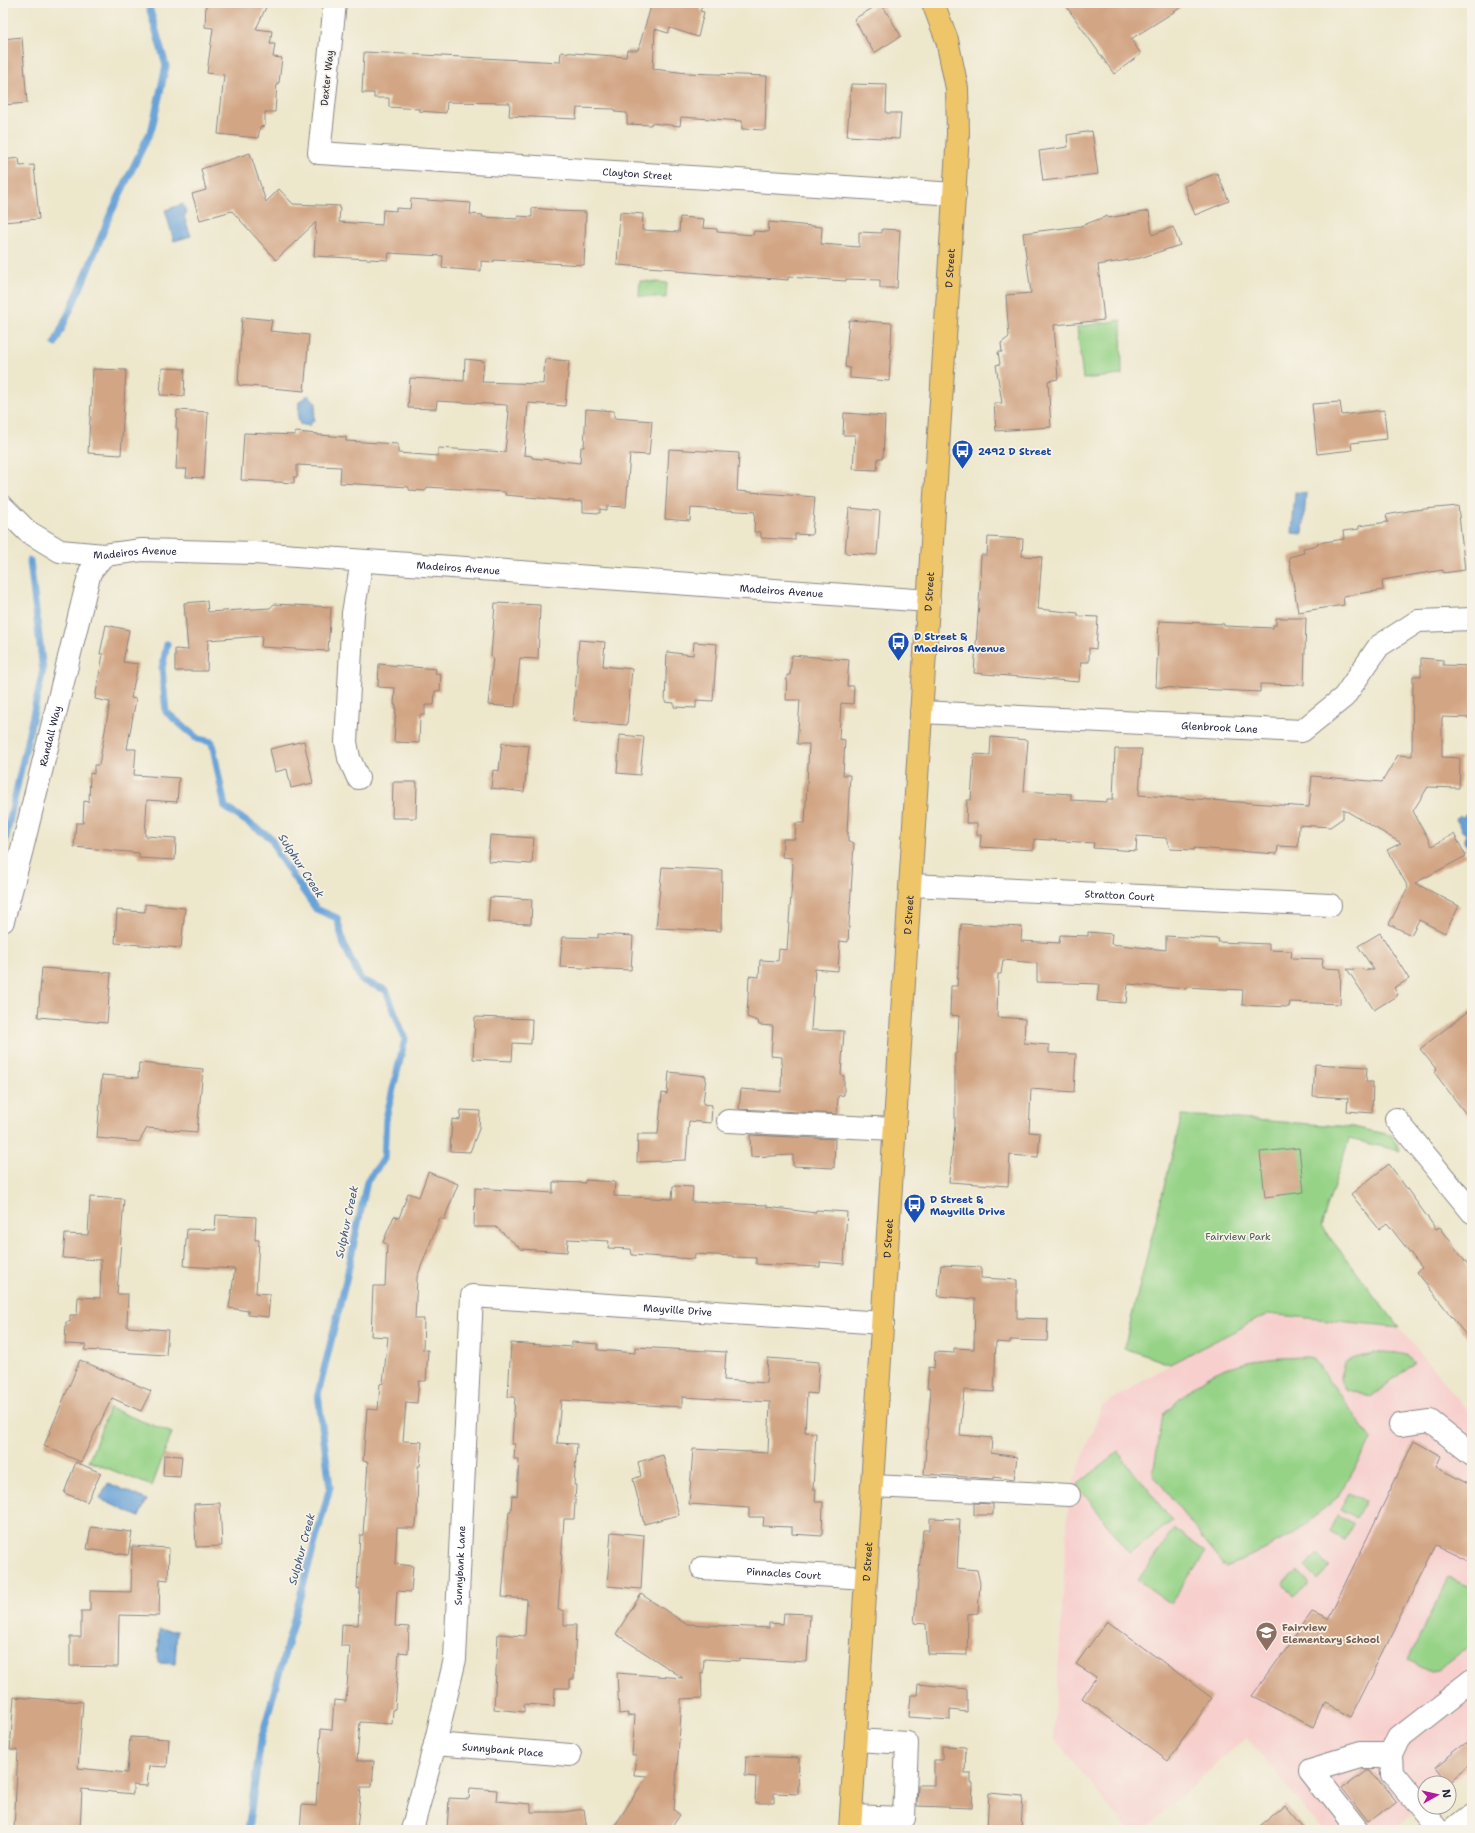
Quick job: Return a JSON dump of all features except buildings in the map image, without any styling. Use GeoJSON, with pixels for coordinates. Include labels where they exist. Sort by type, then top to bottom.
{"type":"FeatureCollection","features":[{"type":"Feature","properties":{"kind":"main road","name":"D Street"},"geometry":{"type":"LineString","coordinates":[[850,1823],[958,134],[957,88],[947,40],[933,3]]}},
{"type":"Feature","properties":{"kind":"street","name":"Dexter Way"},"geometry":{"type":"LineString","coordinates":[[319,153],[335,3]]}},
{"type":"Feature","properties":{"kind":"street","name":"Clayton Street"},"geometry":{"type":"LineString","coordinates":[[319,153],[955,194]]}},
{"type":"Feature","properties":{"kind":"street","name":"Madeiros Avenue"},"geometry":{"type":"LineString","coordinates":[[3,507],[27,531],[60,551],[104,555],[142,550],[254,553],[929,601]]}},
{"type":"Feature","properties":{"kind":"street","name":"Randall Way"},"geometry":{"type":"LineString","coordinates":[[3,921],[22,850],[90,572],[104,555]]}},
{"type":"Feature","properties":{"kind":"street"},"geometry":{"type":"LineString","coordinates":[[358,778],[349,758],[346,742],[353,612],[362,561]]}},
{"type":"Feature","properties":{"kind":"street","name":"Glenbrook Lane"},"geometry":{"type":"LineString","coordinates":[[921,712],[1302,730],[1344,697],[1380,646],[1418,621],[1472,619]]}},
{"type":"Feature","properties":{"kind":"street","name":"Stratton Court"},"geometry":{"type":"LineString","coordinates":[[911,885],[1330,905]]}},
{"type":"Feature","properties":{"kind":"street"},"geometry":{"type":"LineString","coordinates":[[1396,1119],[1472,1212]]}},
{"type":"Feature","properties":{"kind":"street"},"geometry":{"type":"LineString","coordinates":[[728,1120],[895,1129]]}},
{"type":"Feature","properties":{"kind":"street","name":"Mayville Drive"},"geometry":{"type":"LineString","coordinates":[[472,1296],[883,1324]]}},
{"type":"Feature","properties":{"kind":"street","name":"Sunnybank Lane"},"geometry":{"type":"LineString","coordinates":[[412,1830],[435,1744],[455,1659],[472,1296]]}},
{"type":"Feature","properties":{"kind":"street"},"geometry":{"type":"LineString","coordinates":[[1400,1425],[1430,1421],[1472,1454]]}},
{"type":"Feature","properties":{"kind":"street"},"geometry":{"type":"LineString","coordinates":[[872,1486],[1069,1495]]}},
{"type":"Feature","properties":{"kind":"street","name":"Pinnacles Court"},"geometry":{"type":"LineString","coordinates":[[702,1568],[866,1578]]}},
{"type":"Feature","properties":{"kind":"street"},"geometry":{"type":"LineString","coordinates":[[1438,1830],[1392,1774],[1391,1755],[1399,1738],[1472,1681]]}},
{"type":"Feature","properties":{"kind":"street"},"geometry":{"type":"LineString","coordinates":[[850,1823],[904,1818],[907,1743],[856,1740]]}},
{"type":"Feature","properties":{"kind":"street","name":"Sunnybank Place"},"geometry":{"type":"LineString","coordinates":[[435,1744],[570,1755]]}},
{"type":"Feature","properties":{"kind":"street"},"geometry":{"type":"LineString","coordinates":[[1357,1830],[1310,1770],[1360,1755],[1391,1755]]}},
{"type":"Feature","properties":{"kind":"street"},"geometry":{"type":"LineString","coordinates":[[1452,1830],[1472,1814]]}},
{"type":"Feature","properties":{"kind":"shaded area","name":"Fairview Elementary School"},"geometry":{"type":"Polygon","coordinates":[[[1265,1315],[1399,1327],[1472,1416],[1472,1768],[1457,1780],[1457,1775],[1417,1775],[1417,1811],[1392,1830],[1321,1830],[1247,1737],[1143,1830],[1128,1830],[1054,1738],[1069,1495],[1102,1406],[1170,1364],[1265,1315]]]}},
{"type":"Feature","properties":{"kind":"green space"},"geometry":{"type":"Polygon","coordinates":[[[640,281],[667,283],[666,298],[639,296],[640,281]]]}},
{"type":"Feature","properties":{"kind":"green space"},"geometry":{"type":"Polygon","coordinates":[[[1121,320],[1122,375],[1083,379],[1077,327],[1121,320]]]}},
{"type":"Feature","properties":{"kind":"green space","name":"Fairview Park"},"geometry":{"type":"Polygon","coordinates":[[[1182,1115],[1353,1127],[1391,1135],[1401,1151],[1349,1139],[1321,1226],[1399,1327],[1268,1314],[1170,1364],[1124,1348],[1182,1115]]]}},
{"type":"Feature","properties":{"kind":"green space"},"geometry":{"type":"Polygon","coordinates":[[[1383,1352],[1409,1356],[1415,1362],[1371,1397],[1345,1389],[1340,1380],[1345,1363],[1355,1358],[1383,1352]]]}},
{"type":"Feature","properties":{"kind":"green space"},"geometry":{"type":"Polygon","coordinates":[[[1313,1358],[1372,1439],[1339,1496],[1292,1535],[1226,1568],[1153,1474],[1163,1415],[1195,1385],[1207,1377],[1231,1366],[1269,1359],[1313,1358]]]}},
{"type":"Feature","properties":{"kind":"green space"},"geometry":{"type":"Polygon","coordinates":[[[109,1408],[172,1433],[152,1486],[89,1461],[109,1408]]]}},
{"type":"Feature","properties":{"kind":"green space"},"geometry":{"type":"Polygon","coordinates":[[[1118,1452],[1172,1521],[1130,1553],[1077,1485],[1118,1452]]]}},
{"type":"Feature","properties":{"kind":"green space"},"geometry":{"type":"Polygon","coordinates":[[[1349,1493],[1365,1501],[1356,1518],[1340,1509],[1349,1493]]]}},
{"type":"Feature","properties":{"kind":"green space"},"geometry":{"type":"Polygon","coordinates":[[[1337,1515],[1354,1524],[1345,1540],[1329,1532],[1337,1515]]]}},
{"type":"Feature","properties":{"kind":"green space"},"geometry":{"type":"Polygon","coordinates":[[[1174,1529],[1206,1552],[1170,1603],[1138,1580],[1174,1529]]]}},
{"type":"Feature","properties":{"kind":"green space"},"geometry":{"type":"Polygon","coordinates":[[[1318,1554],[1330,1567],[1317,1580],[1304,1567],[1318,1554]]]}},
{"type":"Feature","properties":{"kind":"green space"},"geometry":{"type":"Polygon","coordinates":[[[1297,1571],[1309,1585],[1294,1597],[1283,1582],[1297,1571]]]}},
{"type":"Feature","properties":{"kind":"green space"},"geometry":{"type":"Polygon","coordinates":[[[1449,1578],[1472,1588],[1472,1644],[1438,1670],[1430,1671],[1408,1660],[1449,1578]]]}},
{"type":"Feature","properties":{"kind":"water"},"geometry":{"type":"Polygon","coordinates":[[[183,204],[187,214],[184,216],[191,236],[174,241],[165,210],[183,204]]]}},
{"type":"Feature","properties":{"kind":"water"},"geometry":{"type":"Polygon","coordinates":[[[306,396],[310,396],[316,403],[314,420],[309,426],[300,424],[298,419],[299,402],[306,396]]]}},
{"type":"Feature","properties":{"kind":"water"},"geometry":{"type":"Polygon","coordinates":[[[1295,492],[1306,493],[1303,534],[1292,533],[1295,492]]]}},
{"type":"Feature","properties":{"kind":"water"},"geometry":{"type":"Polygon","coordinates":[[[1465,814],[1472,816],[1472,848],[1467,847],[1465,840],[1466,834],[1462,831],[1456,819],[1460,815],[1463,818],[1465,814]]]}},
{"type":"Feature","properties":{"kind":"water"},"geometry":{"type":"Polygon","coordinates":[[[108,1483],[147,1500],[139,1517],[100,1499],[108,1483]]]}},
{"type":"Feature","properties":{"kind":"water"},"geometry":{"type":"Polygon","coordinates":[[[159,1630],[177,1631],[175,1664],[158,1663],[159,1630]]]}},
{"type":"Feature","properties":{"kind":"waterway"},"geometry":{"type":"LineString","coordinates":[[55,343],[82,284],[110,215],[152,128],[166,66],[148,3]]}},
{"type":"Feature","properties":{"kind":"waterway"},"geometry":{"type":"LineString","coordinates":[[3,850],[43,670],[30,561]]}},
{"type":"Feature","properties":{"kind":"waterway","name":"Sulphur Creek"},"geometry":{"type":"LineString","coordinates":[[167,644],[162,668],[166,712],[198,739],[212,742],[225,807],[271,838],[279,856],[316,909],[337,918],[344,945],[361,980],[386,990],[405,1039],[386,1118],[384,1159],[367,1181],[347,1276],[318,1394],[330,1487],[261,1740],[248,1830]]}},
{"type":"Feature","properties":{"kind":"place","name":"2492 D Street"},"geometry":{"type":"Point","coordinates":[962,470]}},
{"type":"Feature","properties":{"kind":"place","name":"D Street & Madeiros Avenue"},"geometry":{"type":"Point","coordinates":[898,662]}},
{"type":"Feature","properties":{"kind":"place","name":"D Street & Mayville Drive"},"geometry":{"type":"Point","coordinates":[914,1224]}},
{"type":"Feature","properties":{"kind":"place","name":"Fairview Elementary School"},"geometry":{"type":"Point","coordinates":[1266,1652]}}]}
